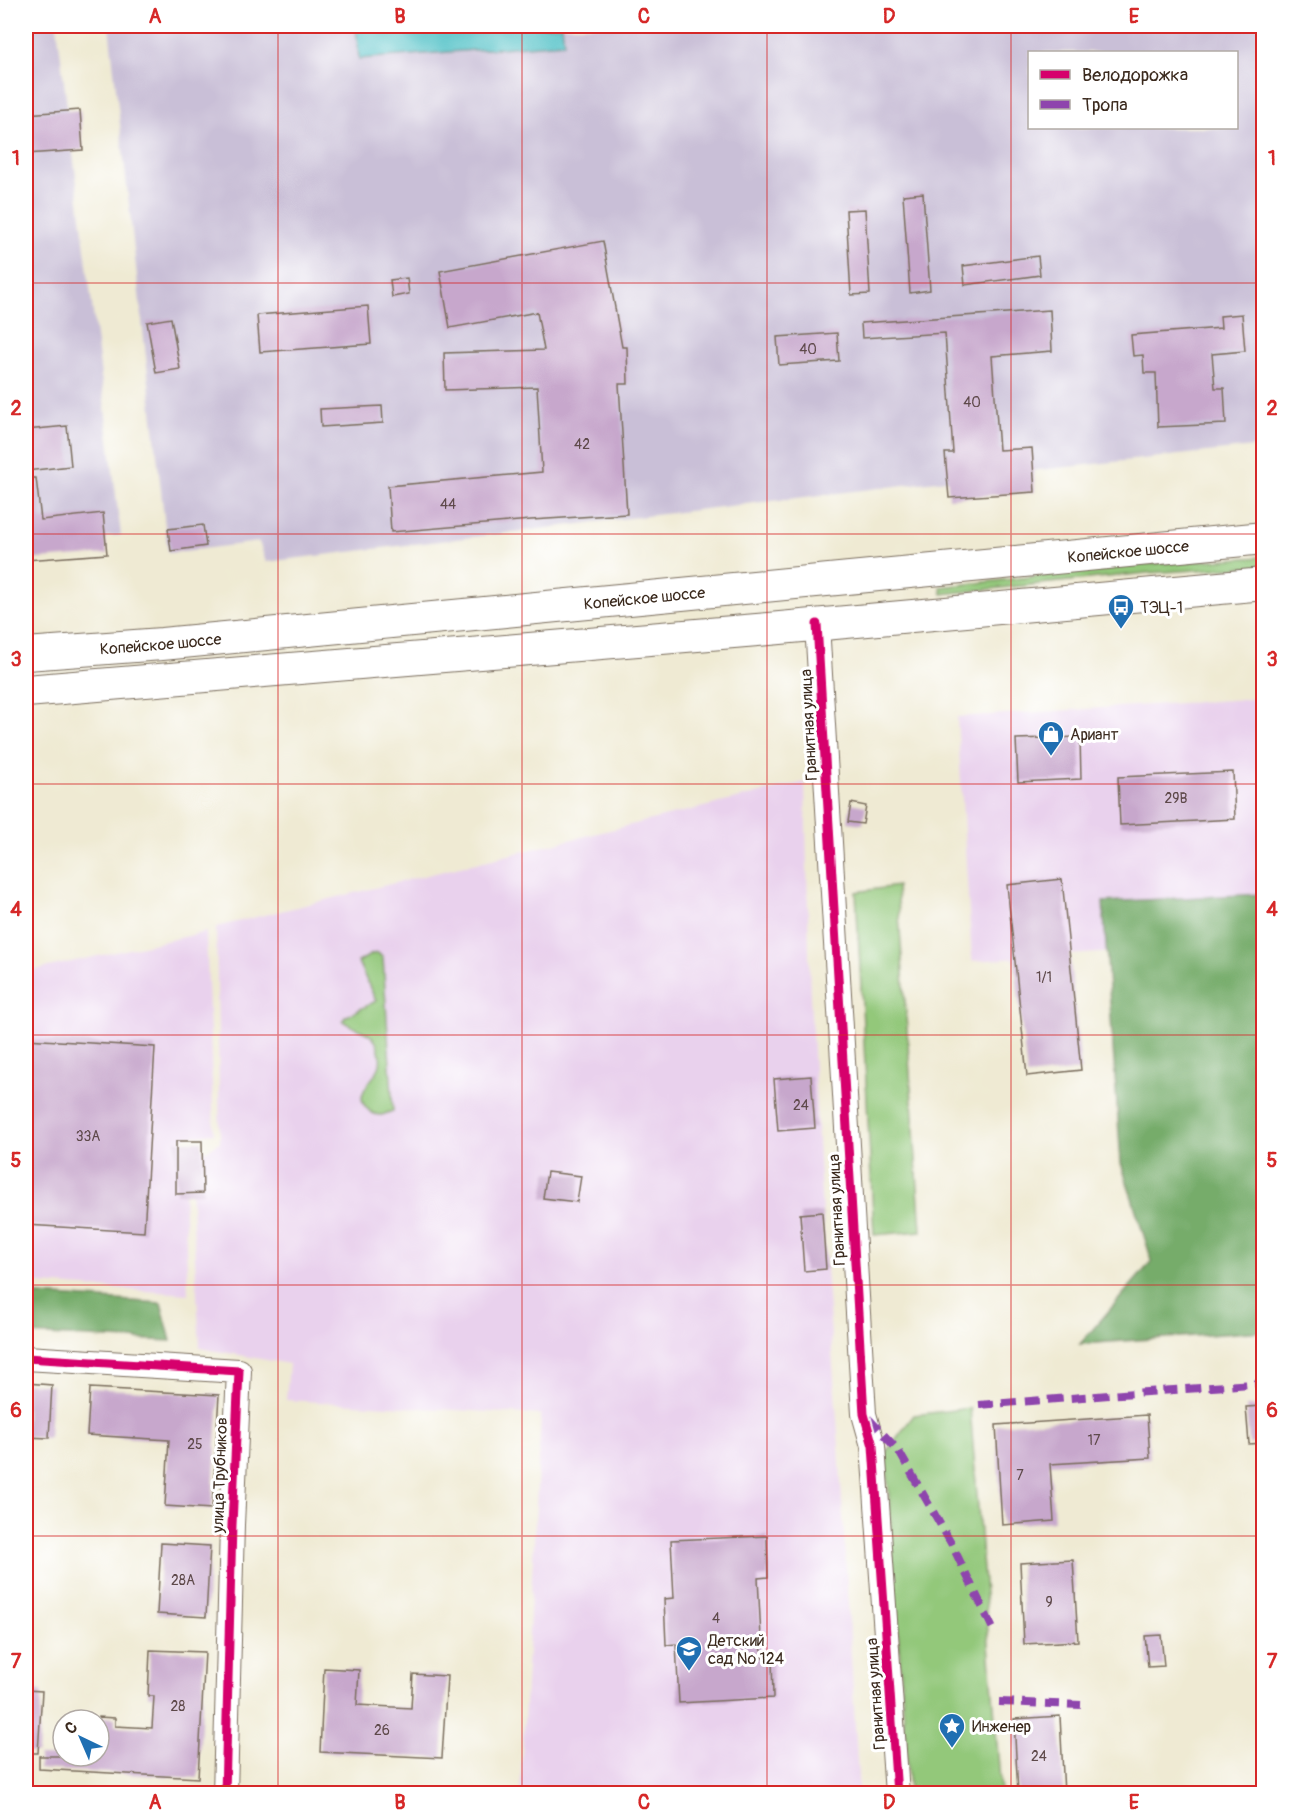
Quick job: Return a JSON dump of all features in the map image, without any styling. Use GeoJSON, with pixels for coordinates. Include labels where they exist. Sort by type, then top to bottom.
{"type":"FeatureCollection","features":[{"type":"Feature","properties":{"kind":"main road","name":"Копейское шоссе"},"geometry":{"type":"LineString","coordinates":[[26,654],[162,645],[1263,538]]}},
{"type":"Feature","properties":{"kind":"main road","name":"Гранитная улица"},"geometry":{"type":"LineString","coordinates":[[814,582],[817,624]]}},
{"type":"Feature","properties":{"kind":"main road"},"geometry":{"type":"LineString","coordinates":[[26,691],[1263,584]]}},
{"type":"Feature","properties":{"kind":"street","name":"Гранитная улица"},"geometry":{"type":"LineString","coordinates":[[817,624],[864,1414],[873,1446],[897,1794]]}},
{"type":"Feature","properties":{"kind":"street","name":"улица Трубников"},"geometry":{"type":"LineString","coordinates":[[26,1359],[239,1371],[232,1525],[225,1794]]}},
{"type":"Feature","properties":{"kind":"shaded area"},"geometry":{"type":"Polygon","coordinates":[[[26,26],[57,26],[121,535],[26,544],[26,26]]]}},
{"type":"Feature","properties":{"kind":"shaded area"},"geometry":{"type":"Polygon","coordinates":[[[109,26],[1263,26],[1263,446],[937,481],[266,562],[259,542],[168,553],[109,26]]]}},
{"type":"Feature","properties":{"kind":"shaded area"},"geometry":{"type":"Polygon","coordinates":[[[1263,698],[1263,943],[972,961],[957,717],[1263,698]]]}},
{"type":"Feature","properties":{"kind":"shaded area"},"geometry":{"type":"Polygon","coordinates":[[[805,782],[810,996],[859,1793],[520,1793],[541,1415],[286,1400],[289,1364],[200,1348],[189,1150],[208,1150],[220,1142],[216,927],[805,782]]]}},
{"type":"Feature","properties":{"kind":"shaded area"},"geometry":{"type":"Polygon","coordinates":[[[206,932],[214,1133],[182,1137],[188,1294],[26,1283],[26,972],[206,932]]]}},
{"type":"Feature","properties":{"kind":"green space"},"geometry":{"type":"Polygon","coordinates":[[[1263,557],[1263,566],[1147,573],[942,594],[941,587],[1146,564],[1263,557]]]}},
{"type":"Feature","properties":{"kind":"green space"},"geometry":{"type":"Polygon","coordinates":[[[897,886],[921,1231],[874,1235],[856,892],[897,886]]]}},
{"type":"Feature","properties":{"kind":"green space"},"geometry":{"type":"Polygon","coordinates":[[[1263,894],[1263,1331],[1080,1344],[1152,1261],[1121,1163],[1103,902],[1263,894]]]}},
{"type":"Feature","properties":{"kind":"green space"},"geometry":{"type":"Polygon","coordinates":[[[378,953],[383,958],[393,1111],[383,1115],[373,1113],[366,1108],[362,1097],[379,1068],[378,1047],[372,1037],[343,1021],[345,1017],[376,1001],[358,962],[378,953]]]}},
{"type":"Feature","properties":{"kind":"green space"},"geometry":{"type":"Polygon","coordinates":[[[26,1294],[161,1303],[171,1341],[26,1334],[26,1294]]]}},
{"type":"Feature","properties":{"kind":"green space"},"geometry":{"type":"Polygon","coordinates":[[[970,1408],[1001,1793],[909,1793],[886,1452],[914,1415],[970,1408]]]}},
{"type":"Feature","properties":{"kind":"water"},"geometry":{"type":"Polygon","coordinates":[[[356,26],[562,26],[564,43],[359,59],[356,26]]]}},
{"type":"Feature","properties":{"kind":"building"},"geometry":{"type":"Polygon","coordinates":[[[80,110],[83,150],[26,154],[26,114],[80,110]]]}},
{"type":"Feature","properties":{"kind":"building"},"geometry":{"type":"Polygon","coordinates":[[[923,193],[930,290],[910,293],[903,195],[923,193]]]}},
{"type":"Feature","properties":{"kind":"building"},"geometry":{"type":"Polygon","coordinates":[[[865,209],[870,294],[851,295],[846,210],[865,209]]]}},
{"type":"Feature","properties":{"kind":"building"},"geometry":{"type":"Polygon","coordinates":[[[603,241],[622,347],[627,347],[628,384],[619,384],[627,514],[391,532],[388,486],[542,472],[537,387],[445,390],[444,353],[544,350],[537,312],[450,328],[440,271],[603,241]]]}},
{"type":"Feature","properties":{"kind":"building"},"geometry":{"type":"Polygon","coordinates":[[[1038,256],[1040,275],[965,285],[963,266],[1038,256]]]}},
{"type":"Feature","properties":{"kind":"building"},"geometry":{"type":"Polygon","coordinates":[[[407,278],[409,294],[392,297],[390,280],[407,278]]]}},
{"type":"Feature","properties":{"kind":"building"},"geometry":{"type":"Polygon","coordinates":[[[368,306],[371,344],[260,352],[257,315],[368,306]]]}},
{"type":"Feature","properties":{"kind":"building"},"geometry":{"type":"Polygon","coordinates":[[[1050,310],[1052,351],[992,356],[999,450],[1032,448],[1035,492],[949,498],[945,453],[953,453],[945,333],[862,338],[861,323],[1050,310]]]}},
{"type":"Feature","properties":{"kind":"building"},"geometry":{"type":"Polygon","coordinates":[[[1242,314],[1245,351],[1212,354],[1215,388],[1224,388],[1226,424],[1158,427],[1156,373],[1144,373],[1143,355],[1133,356],[1131,335],[1221,328],[1220,316],[1242,314]]]}},
{"type":"Feature","properties":{"kind":"building"},"geometry":{"type":"Polygon","coordinates":[[[171,318],[180,369],[156,373],[147,322],[171,318]]]}},
{"type":"Feature","properties":{"kind":"building"},"geometry":{"type":"Polygon","coordinates":[[[837,333],[839,361],[779,365],[777,337],[837,333]]]}},
{"type":"Feature","properties":{"kind":"building"},"geometry":{"type":"Polygon","coordinates":[[[382,406],[383,423],[321,427],[320,409],[382,406]]]}},
{"type":"Feature","properties":{"kind":"building"},"geometry":{"type":"Polygon","coordinates":[[[67,426],[71,466],[26,471],[26,430],[67,426]]]}},
{"type":"Feature","properties":{"kind":"building"},"geometry":{"type":"Polygon","coordinates":[[[26,478],[36,478],[41,520],[103,513],[107,554],[26,560],[26,478]]]}},
{"type":"Feature","properties":{"kind":"building"},"geometry":{"type":"Polygon","coordinates":[[[203,525],[206,546],[171,551],[168,529],[203,525]]]}},
{"type":"Feature","properties":{"kind":"building"},"geometry":{"type":"Polygon","coordinates":[[[1080,737],[1081,779],[1018,782],[1016,739],[1080,737]]]}},
{"type":"Feature","properties":{"kind":"building"},"geometry":{"type":"Polygon","coordinates":[[[1233,772],[1235,819],[1120,825],[1118,777],[1233,772]]]}},
{"type":"Feature","properties":{"kind":"building"},"geometry":{"type":"Polygon","coordinates":[[[851,803],[866,806],[863,824],[848,822],[851,803]]]}},
{"type":"Feature","properties":{"kind":"building"},"geometry":{"type":"Polygon","coordinates":[[[1062,879],[1081,1070],[1027,1076],[1007,885],[1062,879]]]}},
{"type":"Feature","properties":{"kind":"building"},"geometry":{"type":"Polygon","coordinates":[[[26,1039],[155,1047],[144,1232],[26,1225],[26,1039]]]}},
{"type":"Feature","properties":{"kind":"building"},"geometry":{"type":"Polygon","coordinates":[[[811,1076],[815,1128],[778,1131],[774,1079],[811,1076]]]}},
{"type":"Feature","properties":{"kind":"building"},"geometry":{"type":"Polygon","coordinates":[[[176,1141],[202,1141],[203,1193],[176,1194],[176,1141]]]}},
{"type":"Feature","properties":{"kind":"building"},"geometry":{"type":"Polygon","coordinates":[[[547,1172],[581,1176],[577,1202],[543,1198],[547,1172]]]}},
{"type":"Feature","properties":{"kind":"building"},"geometry":{"type":"Polygon","coordinates":[[[822,1212],[826,1269],[804,1271],[800,1214],[822,1212]]]}},
{"type":"Feature","properties":{"kind":"building"},"geometry":{"type":"Polygon","coordinates":[[[26,1383],[52,1385],[49,1438],[26,1437],[26,1383]]]}},
{"type":"Feature","properties":{"kind":"building"},"geometry":{"type":"Polygon","coordinates":[[[90,1388],[219,1395],[212,1509],[165,1506],[169,1440],[87,1435],[90,1388]]]}},
{"type":"Feature","properties":{"kind":"building"},"geometry":{"type":"Polygon","coordinates":[[[1263,1406],[1263,1443],[1249,1444],[1246,1407],[1263,1406]]]}},
{"type":"Feature","properties":{"kind":"building"},"geometry":{"type":"Polygon","coordinates":[[[1147,1415],[1150,1458],[1050,1464],[1054,1521],[1002,1525],[996,1425],[1147,1415]]]}},
{"type":"Feature","properties":{"kind":"building"},"geometry":{"type":"Polygon","coordinates":[[[767,1536],[768,1577],[758,1578],[762,1658],[772,1657],[773,1698],[679,1703],[676,1644],[666,1645],[664,1599],[674,1598],[671,1540],[767,1536]]]}},
{"type":"Feature","properties":{"kind":"building"},"geometry":{"type":"Polygon","coordinates":[[[161,1543],[210,1546],[206,1617],[157,1614],[161,1543]]]}},
{"type":"Feature","properties":{"kind":"building"},"geometry":{"type":"Polygon","coordinates":[[[1073,1560],[1078,1641],[1024,1644],[1020,1563],[1073,1560]]]}},
{"type":"Feature","properties":{"kind":"building"},"geometry":{"type":"Polygon","coordinates":[[[1161,1635],[1164,1666],[1148,1667],[1145,1636],[1161,1635]]]}},
{"type":"Feature","properties":{"kind":"building"},"geometry":{"type":"Polygon","coordinates":[[[150,1650],[205,1652],[198,1778],[39,1769],[39,1756],[51,1756],[51,1768],[111,1768],[111,1718],[115,1718],[115,1726],[152,1728],[154,1696],[148,1696],[150,1650]]]}},
{"type":"Feature","properties":{"kind":"building"},"geometry":{"type":"Polygon","coordinates":[[[324,1668],[359,1670],[357,1705],[411,1708],[413,1674],[447,1676],[442,1758],[320,1752],[324,1668]]]}},
{"type":"Feature","properties":{"kind":"building"},"geometry":{"type":"Polygon","coordinates":[[[26,1690],[42,1691],[38,1753],[26,1753],[26,1690]]]}},
{"type":"Feature","properties":{"kind":"building"},"geometry":{"type":"Polygon","coordinates":[[[1060,1716],[1064,1794],[1018,1794],[1014,1719],[1060,1716]]]}},
{"type":"Feature","properties":{"kind":"marked path"},"geometry":{"type":"LineString","coordinates":[[979,1405],[1264,1383]]}},
{"type":"Feature","properties":{"kind":"marked path"},"geometry":{"type":"LineString","coordinates":[[868,1418],[898,1450],[952,1545],[995,1633]]}},
{"type":"Feature","properties":{"kind":"marked path"},"geometry":{"type":"LineString","coordinates":[[999,1702],[1081,1705]]}},
{"type":"Feature","properties":{"kind":"cycle path"},"geometry":{"type":"LineString","coordinates":[[817,624],[864,1414],[873,1446],[897,1794]]}},
{"type":"Feature","properties":{"kind":"cycle path"},"geometry":{"type":"LineString","coordinates":[[26,1358],[239,1371],[232,1525],[225,1794]]}},
{"type":"Feature","properties":{"kind":"place","name":"ТЭЦ-1"},"geometry":{"type":"Point","coordinates":[1121,630]}},
{"type":"Feature","properties":{"kind":"place","name":"Ариант"},"geometry":{"type":"Point","coordinates":[1051,757]}},
{"type":"Feature","properties":{"kind":"place","name":"Детский сад № 124"},"geometry":{"type":"Point","coordinates":[689,1672]}},
{"type":"Feature","properties":{"kind":"place","name":"Инженер"},"geometry":{"type":"Point","coordinates":[952,1749]}}]}
